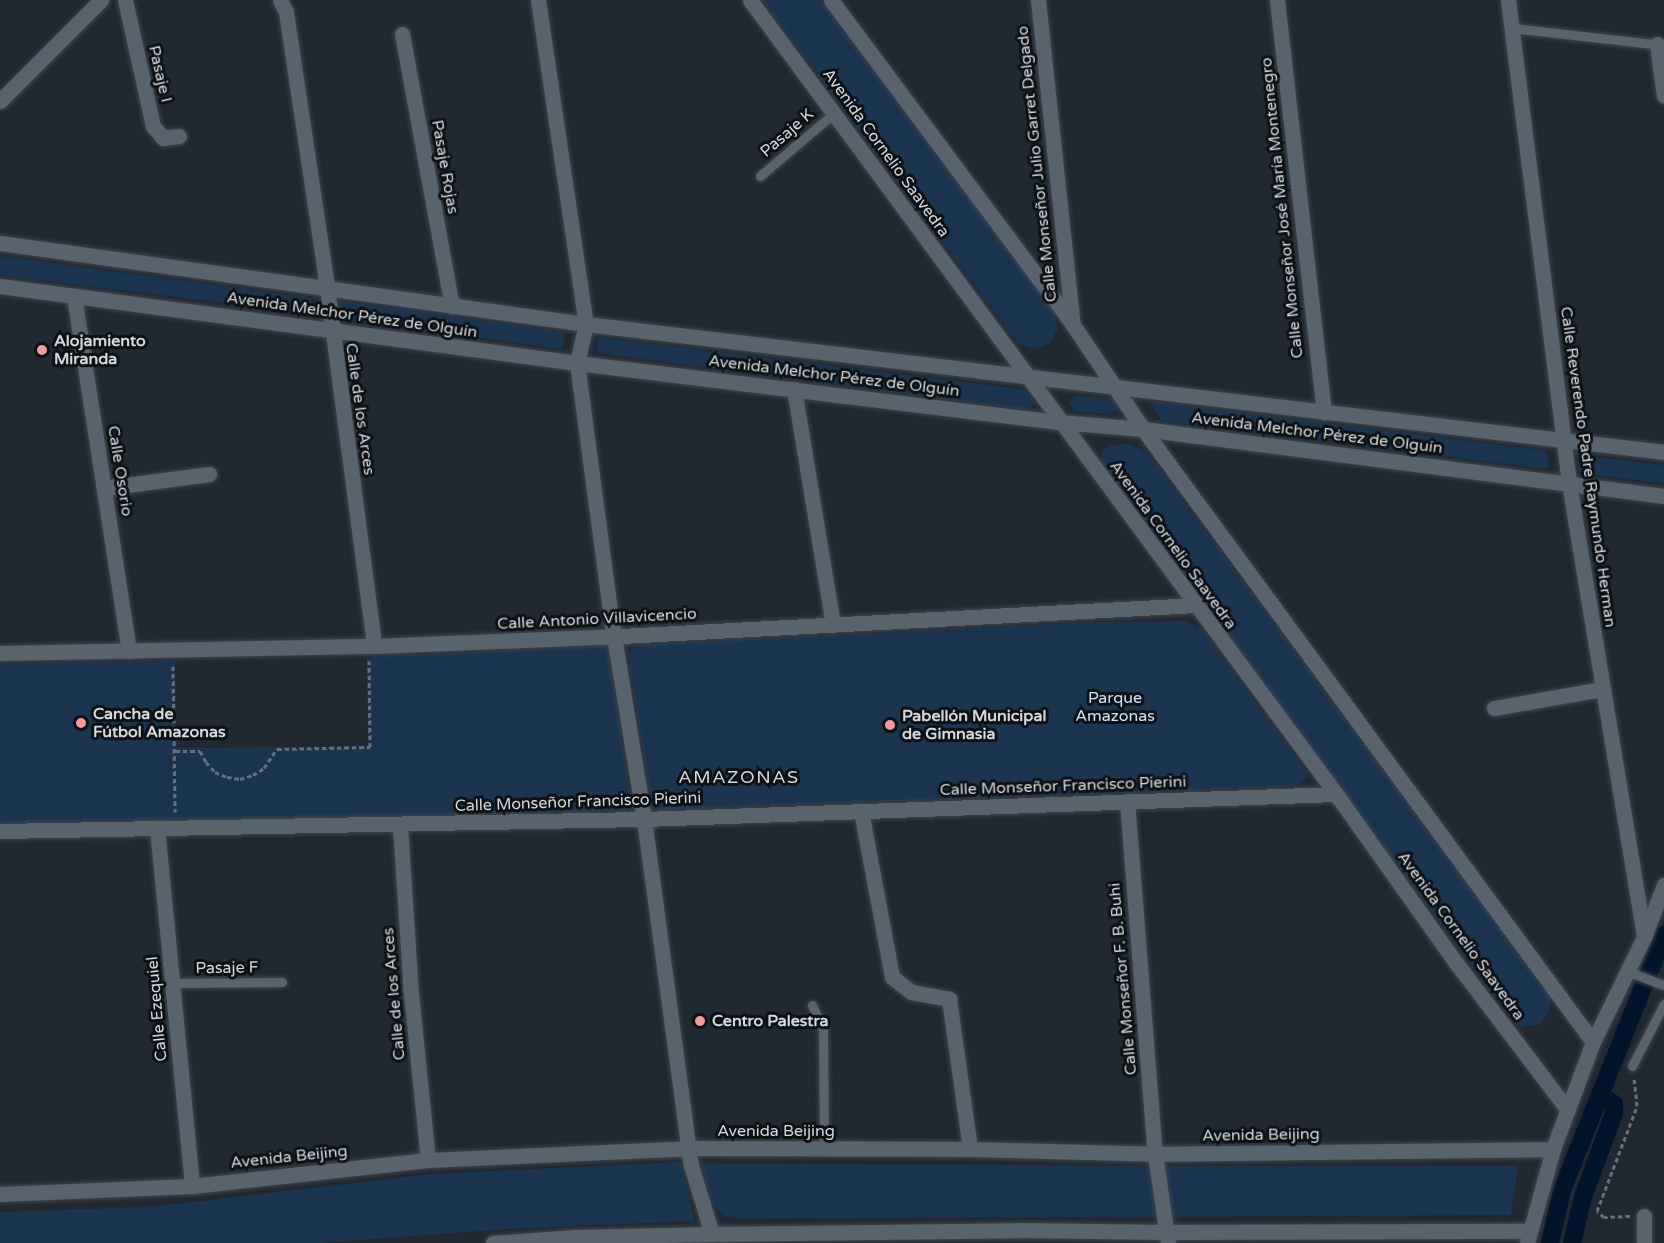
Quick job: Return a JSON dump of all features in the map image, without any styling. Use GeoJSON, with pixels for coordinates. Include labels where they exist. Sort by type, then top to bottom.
{"type":"FeatureCollection","features":[{"type":"Feature","properties":{"kind":"street"},"geometry":{"type":"LineString","coordinates":[[0,101],[101,0]]}},
{"type":"Feature","properties":{"kind":"street","name":"Pasaje I"},"geometry":{"type":"LineString","coordinates":[[125,0],[153,126],[163,138],[179,136]]}},
{"type":"Feature","properties":{"kind":"street","name":"Calle de los Arces"},"geometry":{"type":"LineString","coordinates":[[280,0],[286,12],[327,287],[371,651]]}},
{"type":"Feature","properties":{"kind":"street"},"geometry":{"type":"LineString","coordinates":[[538,0],[586,324],[577,363],[614,636],[644,819],[688,1148],[722,1237]]}},
{"type":"Feature","properties":{"kind":"street","name":"Avenida Cornelio Saavedra"},"geometry":{"type":"LineString","coordinates":[[750,0],[1194,605],[1336,794],[1457,964],[1568,1110]]}},
{"type":"Feature","properties":{"kind":"street"},"geometry":{"type":"LineString","coordinates":[[831,0],[1072,325],[1143,429],[1593,1042]]}},
{"type":"Feature","properties":{"kind":"street","name":"Calle Monseñor Julio Garret Delgado"},"geometry":{"type":"LineString","coordinates":[[1038,0],[1072,325]]}},
{"type":"Feature","properties":{"kind":"street","name":"Calle Monseñor José María Montenegro"},"geometry":{"type":"LineString","coordinates":[[1277,0],[1324,412]]}},
{"type":"Feature","properties":{"kind":"street","name":"Calle Reverendo Padre Raymundo Herman"},"geometry":{"type":"LineString","coordinates":[[1508,0],[1569,483],[1644,937]]}},
{"type":"Feature","properties":{"kind":"street","name":"Pasaje Rojas"},"geometry":{"type":"LineString","coordinates":[[402,34],[452,306]]}},
{"type":"Feature","properties":{"kind":"street"},"geometry":{"type":"LineString","coordinates":[[1660,45],[1664,96]]}},
{"type":"Feature","properties":{"kind":"street","name":"Avenida Melchor Pérez de Olguín"},"geometry":{"type":"LineString","coordinates":[[0,243],[586,324],[1664,452]]}},
{"type":"Feature","properties":{"kind":"street","name":"Avenida Melchor Pérez de Olguín"},"geometry":{"type":"LineString","coordinates":[[0,286],[577,363],[1060,422],[1143,429],[1664,496]]}},
{"type":"Feature","properties":{"kind":"street","name":"Calle Osorio"},"geometry":{"type":"LineString","coordinates":[[75,296],[129,651]]}},
{"type":"Feature","properties":{"kind":"street"},"geometry":{"type":"LineString","coordinates":[[794,389],[833,625]]}},
{"type":"Feature","properties":{"kind":"street"},"geometry":{"type":"LineString","coordinates":[[104,488],[209,474]]}},
{"type":"Feature","properties":{"kind":"street","name":"Calle Antonio Villavicencio"},"geometry":{"type":"LineString","coordinates":[[0,653],[371,651],[1194,605]]}},
{"type":"Feature","properties":{"kind":"street"},"geometry":{"type":"LineString","coordinates":[[1494,708],[1602,689]]}},
{"type":"Feature","properties":{"kind":"street","name":"Calle Monseñor Francisco Pierini"},"geometry":{"type":"LineString","coordinates":[[0,831],[644,819],[1336,794]]}},
{"type":"Feature","properties":{"kind":"street","name":"Calle Monseñor F. B. Buhi"},"geometry":{"type":"LineString","coordinates":[[1127,801],[1155,1154],[1168,1238]]}},
{"type":"Feature","properties":{"kind":"street"},"geometry":{"type":"LineString","coordinates":[[861,811],[892,977],[911,992],[949,999],[970,1149]]}},
{"type":"Feature","properties":{"kind":"street","name":"Calle de los Arces"},"geometry":{"type":"LineString","coordinates":[[400,825],[411,993],[429,1160]]}},
{"type":"Feature","properties":{"kind":"street","name":"Calle Ezequiel"},"geometry":{"type":"LineString","coordinates":[[158,828],[192,1186]]}},
{"type":"Feature","properties":{"kind":"street"},"geometry":{"type":"LineString","coordinates":[[493,1243],[722,1237],[1528,1237],[1552,1149],[1593,1042],[1633,973],[1664,885]]}},
{"type":"Feature","properties":{"kind":"street","name":"Avenida Beijing"},"geometry":{"type":"LineString","coordinates":[[0,1194],[192,1186],[429,1160],[688,1148],[970,1149],[1155,1154],[1552,1149]]}},
{"type":"Feature","properties":{"kind":"street"},"geometry":{"type":"LineString","coordinates":[[1644,1216],[1644,1243]]}},
{"type":"Feature","properties":{"kind":"lane"},"geometry":{"type":"LineString","coordinates":[[1512,28],[1660,45]]}},
{"type":"Feature","properties":{"kind":"lane","name":"Pasaje K"},"geometry":{"type":"LineString","coordinates":[[760,176],[834,113]]}},
{"type":"Feature","properties":{"kind":"lane"},"geometry":{"type":"LineString","coordinates":[[1633,973],[1662,985]]}},
{"type":"Feature","properties":{"kind":"lane","name":"Pasaje F"},"geometry":{"type":"LineString","coordinates":[[172,983],[282,982]]}},
{"type":"Feature","properties":{"kind":"lane"},"geometry":{"type":"LineString","coordinates":[[1632,1066],[1664,1004]]}},
{"type":"Feature","properties":{"kind":"lane"},"geometry":{"type":"LineString","coordinates":[[812,1005],[824,1030],[824,1149]]}},
{"type":"Feature","properties":{"kind":"path"},"geometry":{"type":"LineString","coordinates":[[175,751],[200,751],[215,772],[240,779],[264,768],[277,749],[370,747],[371,651]]}},
{"type":"Feature","properties":{"kind":"path"},"geometry":{"type":"LineString","coordinates":[[173,661],[176,820]]}},
{"type":"Feature","properties":{"kind":"path"},"geometry":{"type":"LineString","coordinates":[[1632,1066],[1637,1106],[1597,1212],[1604,1217],[1644,1216]]}},
{"type":"Feature","properties":{"kind":"green space"},"geometry":{"type":"Polygon","coordinates":[[[762,0],[820,0],[1054,311],[1058,328],[1050,343],[1035,349],[1019,344],[762,0]]]}},
{"type":"Feature","properties":{"kind":"green space"},"geometry":{"type":"Polygon","coordinates":[[[0,256],[311,298],[313,314],[0,275],[0,256]]]}},
{"type":"Feature","properties":{"kind":"green space"},"geometry":{"type":"Polygon","coordinates":[[[339,301],[565,332],[562,349],[342,319],[339,301]]]}},
{"type":"Feature","properties":{"kind":"green space"},"geometry":{"type":"Polygon","coordinates":[[[598,337],[1021,389],[1030,395],[1035,403],[1030,410],[597,353],[598,337]]]}},
{"type":"Feature","properties":{"kind":"green space"},"geometry":{"type":"Polygon","coordinates":[[[1076,396],[1112,399],[1117,401],[1118,409],[1110,414],[1074,411],[1069,402],[1076,396]]]}},
{"type":"Feature","properties":{"kind":"green space"},"geometry":{"type":"Polygon","coordinates":[[[1150,401],[1547,451],[1548,469],[1161,421],[1150,401]]]}},
{"type":"Feature","properties":{"kind":"green space"},"geometry":{"type":"Polygon","coordinates":[[[1128,444],[1146,451],[1551,997],[1548,1013],[1540,1025],[1518,1027],[1101,466],[1102,451],[1111,445],[1128,444]]]}},
{"type":"Feature","properties":{"kind":"green space"},"geometry":{"type":"Polygon","coordinates":[[[1577,455],[1664,465],[1664,483],[1580,473],[1577,455]]]}},
{"type":"Feature","properties":{"kind":"green space","name":"Parque Amazonas"},"geometry":{"type":"Polygon","coordinates":[[[1185,621],[1202,629],[1309,776],[1296,786],[660,810],[652,805],[628,654],[635,645],[1097,622],[1185,621]]]}},
{"type":"Feature","properties":{"kind":"green space"},"geometry":{"type":"Polygon","coordinates":[[[602,646],[609,651],[631,805],[626,811],[0,825],[0,664],[175,661],[177,748],[368,746],[367,657],[602,646]]]}},
{"type":"Feature","properties":{"kind":"green space"},"geometry":{"type":"Polygon","coordinates":[[[680,1162],[695,1221],[508,1229],[319,1243],[0,1243],[0,1212],[150,1207],[431,1174],[680,1162]]]}},
{"type":"Feature","properties":{"kind":"green space"},"geometry":{"type":"Polygon","coordinates":[[[700,1163],[1518,1166],[1511,1215],[737,1219],[722,1215],[714,1205],[700,1163]]]}},
{"type":"Feature","properties":{"kind":"waterway"},"geometry":{"type":"LineString","coordinates":[[1550,1243],[1562,1190],[1664,935]]}},
{"type":"Feature","properties":{"kind":"waterway"},"geometry":{"type":"LineString","coordinates":[[1572,1243],[1583,1197],[1614,1113],[1614,1104],[1600,1095]]}},
{"type":"Feature","properties":{"kind":"place","name":"Alojamiento Miranda"},"geometry":{"type":"Point","coordinates":[42,350]}},
{"type":"Feature","properties":{"kind":"place","name":"Cancha de Fútbol Amazonas"},"geometry":{"type":"Point","coordinates":[81,723]}},
{"type":"Feature","properties":{"kind":"place","name":"Pabellón Municipal de Gimnasia"},"geometry":{"type":"Point","coordinates":[890,725]}},
{"type":"Feature","properties":{"kind":"place","name":"Centro Palestra"},"geometry":{"type":"Point","coordinates":[700,1021]}},
{"type":"Feature","properties":{"kind":"district","name":"AMAZONAS"},"geometry":{"type":"Point","coordinates":[739,777]}}]}
